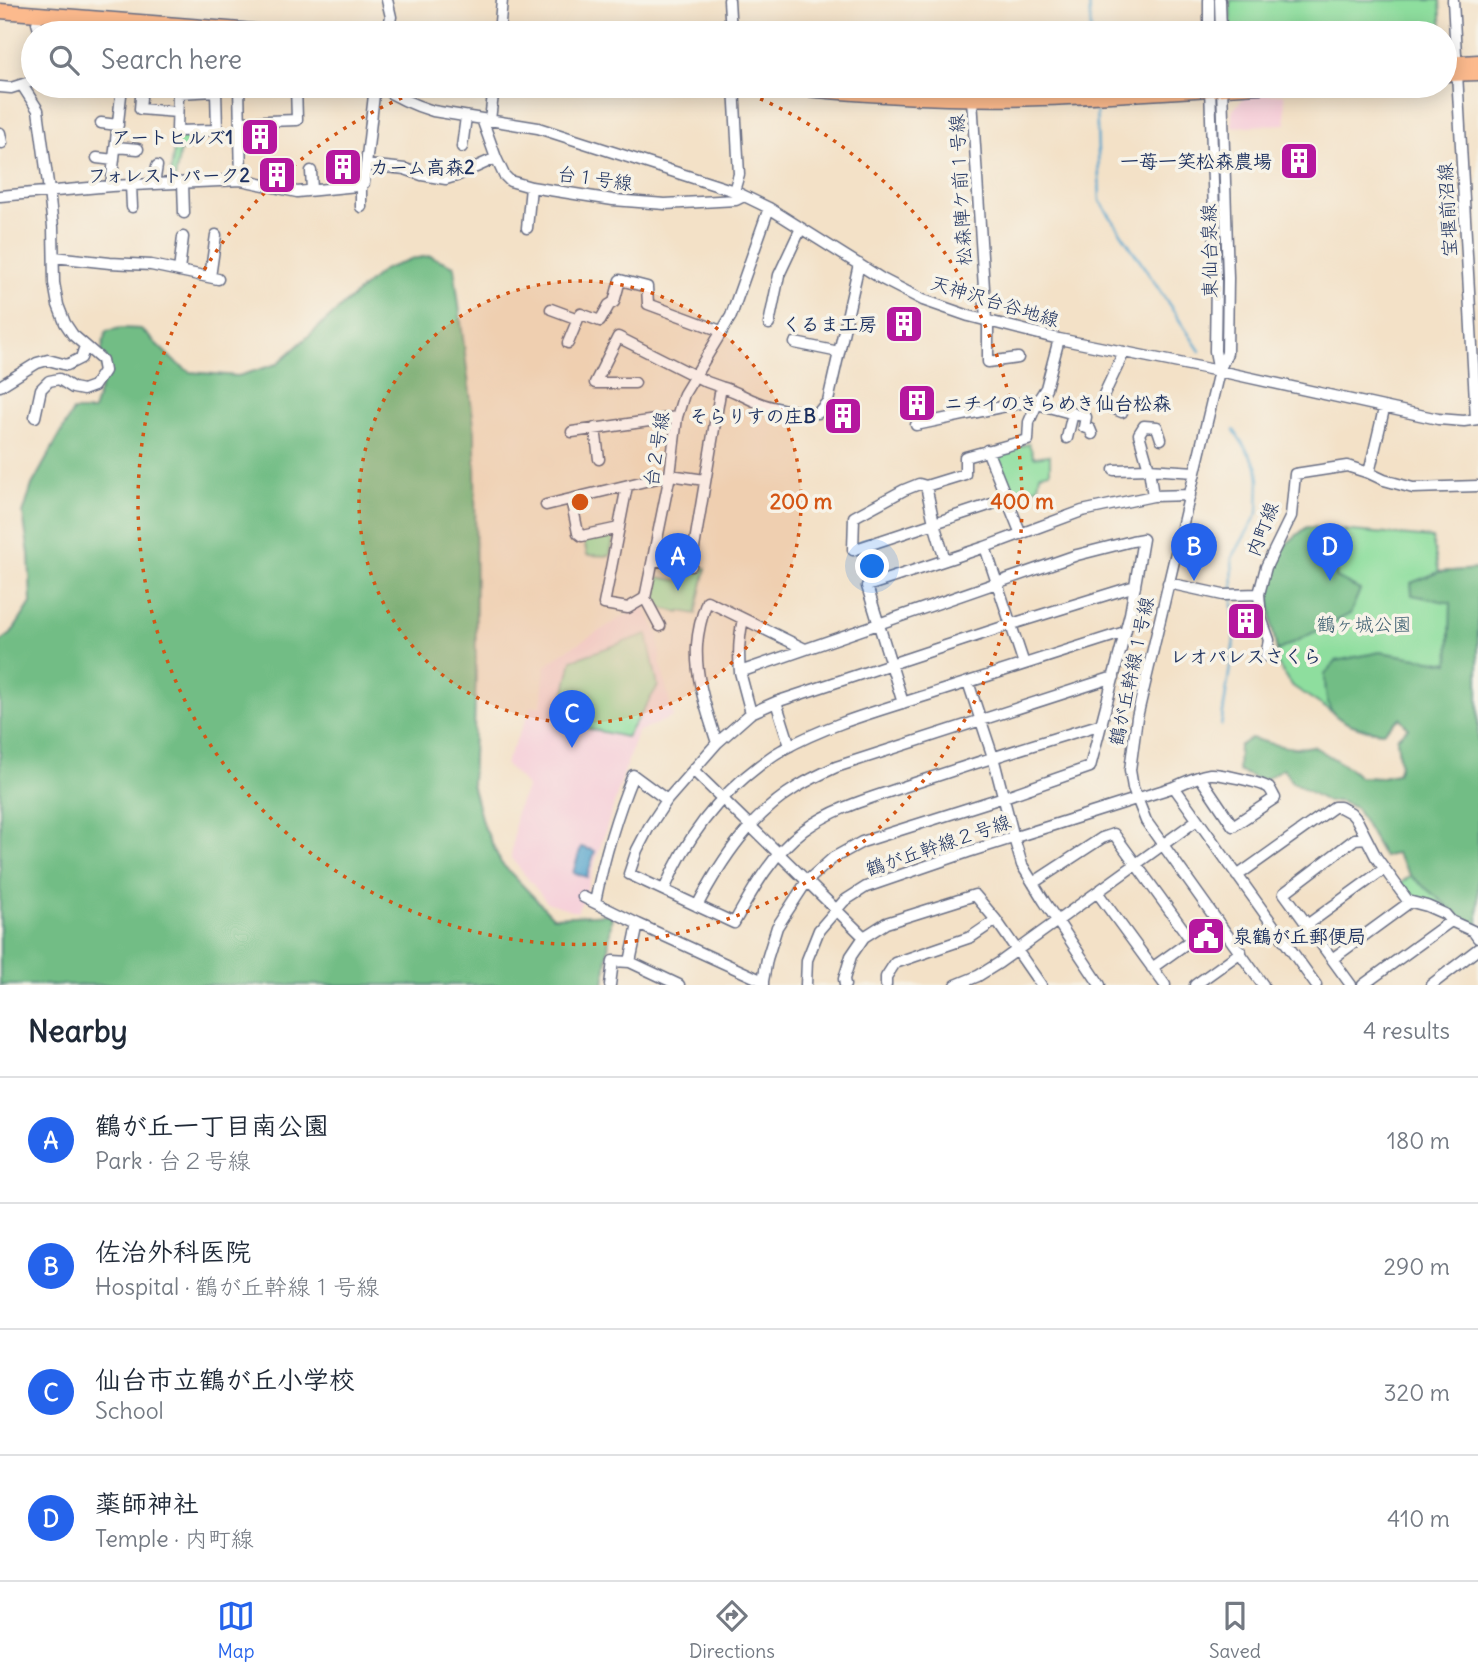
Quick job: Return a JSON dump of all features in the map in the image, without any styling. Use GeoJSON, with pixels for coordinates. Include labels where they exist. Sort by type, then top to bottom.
{"type":"FeatureCollection","features":[{"type":"Feature","properties":{"kind":"main road"},"geometry":{"type":"LineString","coordinates":[[0,11],[126,21]]}},
{"type":"Feature","properties":{"kind":"main road"},"geometry":{"type":"LineString","coordinates":[[0,21],[21,25]]}},
{"type":"Feature","properties":{"kind":"main road"},"geometry":{"type":"LineString","coordinates":[[1457,67],[1478,62]]}},
{"type":"Feature","properties":{"kind":"main road"},"geometry":{"type":"LineString","coordinates":[[1457,70],[1478,73]]}},
{"type":"Feature","properties":{"kind":"main road"},"geometry":{"type":"LineString","coordinates":[[953,98],[986,98]]}},
{"type":"Feature","properties":{"kind":"street"},"geometry":{"type":"LineString","coordinates":[[387,0],[390,21]]}},
{"type":"Feature","properties":{"kind":"street"},"geometry":{"type":"LineString","coordinates":[[500,21],[502,0]]}},
{"type":"Feature","properties":{"kind":"street"},"geometry":{"type":"LineString","coordinates":[[729,0],[730,21]]}},
{"type":"Feature","properties":{"kind":"street"},"geometry":{"type":"LineString","coordinates":[[1209,0],[1209,21]]}},
{"type":"Feature","properties":{"kind":"street"},"geometry":{"type":"LineString","coordinates":[[1220,0],[1221,21]]}},
{"type":"Feature","properties":{"kind":"street","name":"宝堰前沼線"},"geometry":{"type":"LineString","coordinates":[[1452,21],[1453,0]]}},
{"type":"Feature","properties":{"kind":"street"},"geometry":{"type":"LineString","coordinates":[[0,87],[21,85]]}},
{"type":"Feature","properties":{"kind":"street"},"geometry":{"type":"LineString","coordinates":[[34,98],[38,110],[49,191],[54,283],[58,305],[73,335],[102,360],[104,371],[94,386],[83,390],[60,379],[49,381],[41,389],[35,417]]}},
{"type":"Feature","properties":{"kind":"street"},"geometry":{"type":"LineString","coordinates":[[111,186],[121,98]]}},
{"type":"Feature","properties":{"kind":"street"},"geometry":{"type":"LineString","coordinates":[[141,98],[140,109],[177,112]]}},
{"type":"Feature","properties":{"kind":"street"},"geometry":{"type":"LineString","coordinates":[[178,98],[177,131],[217,130],[216,98]]}},
{"type":"Feature","properties":{"kind":"street"},"geometry":{"type":"LineString","coordinates":[[240,98],[242,180]]}},
{"type":"Feature","properties":{"kind":"street"},"geometry":{"type":"LineString","coordinates":[[240,122],[297,120],[296,98]]}},
{"type":"Feature","properties":{"kind":"street"},"geometry":{"type":"LineString","coordinates":[[0,196],[111,186],[242,180],[298,192],[357,186],[364,183],[375,98]]}},
{"type":"Feature","properties":{"kind":"street","name":"天神沢台谷地線"},"geometry":{"type":"LineString","coordinates":[[398,98],[433,111],[538,128],[739,193],[769,208],[882,279],[923,300],[969,316],[1059,339],[1219,371],[1384,409],[1438,419],[1477,419]]}},
{"type":"Feature","properties":{"kind":"street"},"geometry":{"type":"LineString","coordinates":[[486,119],[491,98]]}},
{"type":"Feature","properties":{"kind":"street"},"geometry":{"type":"LineString","coordinates":[[735,98],[739,193]]}},
{"type":"Feature","properties":{"kind":"street","name":"東仙台泉線"},"geometry":{"type":"LineString","coordinates":[[1217,98],[1228,278],[1227,353],[1219,371]]}},
{"type":"Feature","properties":{"kind":"street","name":"宝堰前沼線"},"geometry":{"type":"LineString","coordinates":[[1453,98],[1477,419]]}},
{"type":"Feature","properties":{"kind":"street","name":"松森陣ケ前１号線"},"geometry":{"type":"LineString","coordinates":[[972,99],[988,362],[1018,358]]}},
{"type":"Feature","properties":{"kind":"street"},"geometry":{"type":"LineString","coordinates":[[216,105],[240,104]]}},
{"type":"Feature","properties":{"kind":"street"},"geometry":{"type":"LineString","coordinates":[[462,147],[466,117]]}},
{"type":"Feature","properties":{"kind":"street","name":"台１号線"},"geometry":{"type":"LineString","coordinates":[[486,119],[496,158],[510,181],[613,200],[665,204],[736,200],[739,193]]}},
{"type":"Feature","properties":{"kind":"street"},"geometry":{"type":"LineString","coordinates":[[102,123],[118,125]]}},
{"type":"Feature","properties":{"kind":"street"},"geometry":{"type":"LineString","coordinates":[[116,147],[138,149]]}},
{"type":"Feature","properties":{"kind":"street"},"geometry":{"type":"LineString","coordinates":[[97,158],[114,160]]}},
{"type":"Feature","properties":{"kind":"street"},"geometry":{"type":"LineString","coordinates":[[366,165],[405,169],[446,179],[496,158]]}},
{"type":"Feature","properties":{"kind":"street"},"geometry":{"type":"LineString","coordinates":[[154,184],[157,166]]}},
{"type":"Feature","properties":{"kind":"street"},"geometry":{"type":"LineString","coordinates":[[311,171],[312,190]]}},
{"type":"Feature","properties":{"kind":"street"},"geometry":{"type":"LineString","coordinates":[[183,183],[184,213]]}},
{"type":"Feature","properties":{"kind":"street"},"geometry":{"type":"LineString","coordinates":[[361,184],[361,206]]}},
{"type":"Feature","properties":{"kind":"street"},"geometry":{"type":"LineString","coordinates":[[131,186],[132,207]]}},
{"type":"Feature","properties":{"kind":"street"},"geometry":{"type":"LineString","coordinates":[[527,228],[531,187]]}},
{"type":"Feature","properties":{"kind":"street","name":"台２号線"},"geometry":{"type":"LineString","coordinates":[[645,598],[670,475],[677,417],[684,394],[731,316],[769,208]]}},
{"type":"Feature","properties":{"kind":"street"},"geometry":{"type":"LineString","coordinates":[[769,324],[779,275],[801,228]]}},
{"type":"Feature","properties":{"kind":"street"},"geometry":{"type":"LineString","coordinates":[[54,257],[152,265],[214,278],[216,235]]}},
{"type":"Feature","properties":{"kind":"street"},"geometry":{"type":"LineString","coordinates":[[179,271],[183,237]]}},
{"type":"Feature","properties":{"kind":"street"},"geometry":{"type":"LineString","coordinates":[[635,383],[595,383],[618,337],[707,383],[734,390],[759,403],[797,412],[818,413],[828,401],[859,264]]}},
{"type":"Feature","properties":{"kind":"street"},"geometry":{"type":"LineString","coordinates":[[568,344],[581,314],[600,321],[609,305],[614,302],[620,280],[647,287],[648,304],[721,331]]}},
{"type":"Feature","properties":{"kind":"street"},"geometry":{"type":"LineString","coordinates":[[551,309],[578,319]]}},
{"type":"Feature","properties":{"kind":"street"},"geometry":{"type":"LineString","coordinates":[[1007,499],[853,550],[855,517],[919,484],[926,486],[965,474],[965,457],[1028,440],[1029,422],[1046,388],[1059,339]]}},
{"type":"Feature","properties":{"kind":"street"},"geometry":{"type":"LineString","coordinates":[[796,343],[839,352]]}},
{"type":"Feature","properties":{"kind":"street"},"geometry":{"type":"LineString","coordinates":[[0,386],[37,363],[48,360],[67,365],[81,358],[85,346]]}},
{"type":"Feature","properties":{"kind":"street"},"geometry":{"type":"LineString","coordinates":[[1122,412],[1100,403],[1124,352]]}},
{"type":"Feature","properties":{"kind":"street","name":"鶴が丘幹線１号線"},"geometry":{"type":"LineString","coordinates":[[1219,371],[1132,743],[1130,770],[1146,821],[1263,985]]}},
{"type":"Feature","properties":{"kind":"street"},"geometry":{"type":"LineString","coordinates":[[654,560],[691,566],[721,387]]}},
{"type":"Feature","properties":{"kind":"street"},"geometry":{"type":"LineString","coordinates":[[916,425],[1038,401],[1086,417],[1084,427],[1090,429],[1092,434]]}},
{"type":"Feature","properties":{"kind":"street"},"geometry":{"type":"LineString","coordinates":[[1368,473],[1384,409]]}},
{"type":"Feature","properties":{"kind":"street"},"geometry":{"type":"LineString","coordinates":[[1067,438],[1073,413]]}},
{"type":"Feature","properties":{"kind":"street"},"geometry":{"type":"LineString","coordinates":[[572,432],[677,417]]}},
{"type":"Feature","properties":{"kind":"street"},"geometry":{"type":"LineString","coordinates":[[1153,496],[1139,433],[1144,426],[1153,426],[1157,428],[1161,439]]}},
{"type":"Feature","properties":{"kind":"street"},"geometry":{"type":"LineString","coordinates":[[595,428],[599,458]]}},
{"type":"Feature","properties":{"kind":"street"},"geometry":{"type":"LineString","coordinates":[[987,450],[1021,534]]}},
{"type":"Feature","properties":{"kind":"street","name":"内町線"},"geometry":{"type":"LineString","coordinates":[[1266,656],[1269,640],[1261,618],[1259,594],[1266,567],[1291,516],[1295,474],[1347,466],[1413,488],[1478,486]]}},
{"type":"Feature","properties":{"kind":"street"},"geometry":{"type":"LineString","coordinates":[[1114,470],[1195,472]]}},
{"type":"Feature","properties":{"kind":"street"},"geometry":{"type":"LineString","coordinates":[[547,505],[670,475],[705,480]]}},
{"type":"Feature","properties":{"kind":"street"},"geometry":{"type":"LineString","coordinates":[[627,486],[604,604],[628,608],[645,598],[660,626]]}},
{"type":"Feature","properties":{"kind":"street"},"geometry":{"type":"LineString","coordinates":[[926,486],[945,560]]}},
{"type":"Feature","properties":{"kind":"street"},"geometry":{"type":"LineString","coordinates":[[903,702],[867,586],[1083,512],[1153,496],[1190,495]]}},
{"type":"Feature","properties":{"kind":"street"},"geometry":{"type":"LineString","coordinates":[[571,499],[578,533],[582,536],[619,528]]}},
{"type":"Feature","properties":{"kind":"street"},"geometry":{"type":"LineString","coordinates":[[583,897],[763,983],[766,959],[777,927],[807,881],[833,858],[862,842],[1090,767],[1125,632],[1143,539],[1077,555],[740,672]]}},
{"type":"Feature","properties":{"kind":"street"},"geometry":{"type":"LineString","coordinates":[[985,547],[1024,664]]}},
{"type":"Feature","properties":{"kind":"street"},"geometry":{"type":"LineString","coordinates":[[1168,583],[1232,595],[1259,594]]}},
{"type":"Feature","properties":{"kind":"street"},"geometry":{"type":"LineString","coordinates":[[1102,724],[993,757],[837,810],[804,831],[780,853],[755,885],[734,923],[629,874],[643,838],[667,800],[717,743],[751,713],[776,702],[1135,586]]}},
{"type":"Feature","properties":{"kind":"street"},"geometry":{"type":"LineString","coordinates":[[717,743],[699,677],[699,625],[707,601],[806,649]]}},
{"type":"Feature","properties":{"kind":"street"},"geometry":{"type":"LineString","coordinates":[[743,618],[738,655],[751,713]]}},
{"type":"Feature","properties":{"kind":"street"},"geometry":{"type":"LineString","coordinates":[[664,890],[685,846],[701,823],[743,778],[780,751],[823,730],[903,702],[1125,632]]}},
{"type":"Feature","properties":{"kind":"street"},"geometry":{"type":"LineString","coordinates":[[697,906],[730,850],[750,825],[797,787],[836,767],[1114,677]]}},
{"type":"Feature","properties":{"kind":"street"},"geometry":{"type":"LineString","coordinates":[[968,682],[993,757],[1023,864],[1100,985]]}},
{"type":"Feature","properties":{"kind":"street"},"geometry":{"type":"LineString","coordinates":[[776,702],[790,746]]}},
{"type":"Feature","properties":{"kind":"street"},"geometry":{"type":"LineString","coordinates":[[693,769],[864,937]]}},
{"type":"Feature","properties":{"kind":"street"},"geometry":{"type":"LineString","coordinates":[[1216,773],[1229,776],[1269,789],[1275,798],[1233,826],[1200,777],[1216,773]]}},
{"type":"Feature","properties":{"kind":"street"},"geometry":{"type":"LineString","coordinates":[[595,902],[611,834],[633,775],[667,800]]}},
{"type":"Feature","properties":{"kind":"street","name":"鶴が丘幹線２号線"},"geometry":{"type":"LineString","coordinates":[[806,985],[807,960],[819,930],[844,901],[866,887],[1200,777]]}},
{"type":"Feature","properties":{"kind":"street"},"geometry":{"type":"LineString","coordinates":[[1174,787],[1317,985]]}},
{"type":"Feature","properties":{"kind":"street"},"geometry":{"type":"LineString","coordinates":[[1237,876],[1334,807],[1340,807],[1357,820],[1376,857],[1410,902],[1446,914],[1451,921],[1473,931],[1478,938]]}},
{"type":"Feature","properties":{"kind":"street"},"geometry":{"type":"LineString","coordinates":[[956,985],[983,980],[1017,950],[1197,820]]}},
{"type":"Feature","properties":{"kind":"street"},"geometry":{"type":"LineString","coordinates":[[1033,883],[1102,838],[1114,834],[1191,940],[1152,968]]}},
{"type":"Feature","properties":{"kind":"street"},"geometry":{"type":"LineString","coordinates":[[1351,985],[1284,893],[1355,839],[1366,838]]}},
{"type":"Feature","properties":{"kind":"street"},"geometry":{"type":"LineString","coordinates":[[1307,925],[1384,869]]}},
{"type":"Feature","properties":{"kind":"street"},"geometry":{"type":"LineString","coordinates":[[1097,892],[1165,985]]}},
{"type":"Feature","properties":{"kind":"street"},"geometry":{"type":"LineString","coordinates":[[845,985],[851,956],[864,937],[886,923],[975,895],[996,920],[1041,985]]}},
{"type":"Feature","properties":{"kind":"street"},"geometry":{"type":"LineString","coordinates":[[1332,959],[1410,902]]}},
{"type":"Feature","properties":{"kind":"street"},"geometry":{"type":"LineString","coordinates":[[886,985],[886,977],[895,963],[971,937],[996,920]]}},
{"type":"Feature","properties":{"kind":"street"},"geometry":{"type":"LineString","coordinates":[[1363,985],[1451,921]]}},
{"type":"Feature","properties":{"kind":"street"},"geometry":{"type":"LineString","coordinates":[[630,962],[638,924]]}},
{"type":"Feature","properties":{"kind":"street"},"geometry":{"type":"LineString","coordinates":[[1431,985],[1478,949]]}},
{"type":"Feature","properties":{"kind":"street"},"geometry":{"type":"LineString","coordinates":[[1195,985],[1241,952]]}},
{"type":"Feature","properties":{"kind":"street"},"geometry":{"type":"LineString","coordinates":[[610,985],[613,961],[630,962],[679,985]]}},
{"type":"Feature","properties":{"kind":"shaded area"},"geometry":{"type":"Polygon","coordinates":[[[1243,98],[1284,98],[1286,124],[1232,127],[1232,111],[1243,98]]]}},
{"type":"Feature","properties":{"kind":"shaded area"},"geometry":{"type":"Polygon","coordinates":[[[643,605],[659,636],[660,662],[673,717],[637,732],[586,892],[577,912],[547,902],[511,858],[516,812],[527,786],[505,764],[532,706],[541,706],[545,667],[565,651],[643,605]]]}},
{"type":"Feature","properties":{"kind":"green space"},"geometry":{"type":"Polygon","coordinates":[[[1230,0],[1440,0],[1441,21],[1231,21],[1230,0]]]}},
{"type":"Feature","properties":{"kind":"green space"},"geometry":{"type":"Polygon","coordinates":[[[176,134],[189,134],[190,150],[180,150],[175,179],[170,179],[176,134]]]}},
{"type":"Feature","properties":{"kind":"green space"},"geometry":{"type":"Polygon","coordinates":[[[430,256],[454,266],[475,433],[476,677],[472,784],[482,822],[501,863],[553,917],[612,914],[604,985],[0,985],[0,642],[11,634],[31,603],[29,554],[23,514],[32,485],[73,411],[93,411],[104,379],[101,354],[106,331],[121,328],[141,329],[175,362],[190,372],[238,376],[277,364],[383,270],[411,259],[430,256]]]}},
{"type":"Feature","properties":{"kind":"green space"},"geometry":{"type":"Polygon","coordinates":[[[1029,444],[1034,457],[1050,455],[1050,472],[1040,474],[1038,487],[1009,497],[994,457],[996,452],[1029,444]]]}},
{"type":"Feature","properties":{"kind":"green space","name":"鶴ヶ城公園"},"geometry":{"type":"Polygon","coordinates":[[[1307,527],[1432,538],[1439,572],[1478,569],[1478,926],[1473,927],[1412,898],[1400,884],[1411,875],[1396,853],[1384,857],[1356,808],[1339,801],[1328,802],[1317,795],[1349,768],[1359,777],[1378,778],[1397,774],[1400,766],[1397,738],[1408,728],[1400,718],[1383,732],[1350,724],[1291,685],[1275,660],[1277,651],[1272,626],[1269,581],[1285,545],[1307,527]]]}},
{"type":"Feature","properties":{"kind":"green space"},"geometry":{"type":"Polygon","coordinates":[[[1307,527],[1346,530],[1340,542],[1336,578],[1360,590],[1350,614],[1277,651],[1272,626],[1269,581],[1285,545],[1307,527]]]}},
{"type":"Feature","properties":{"kind":"green space"},"geometry":{"type":"Polygon","coordinates":[[[615,532],[610,556],[587,555],[584,539],[615,532]]]}},
{"type":"Feature","properties":{"kind":"green space"},"geometry":{"type":"Polygon","coordinates":[[[699,567],[706,568],[696,614],[663,608],[658,610],[653,601],[658,577],[681,581],[699,567]]]}},
{"type":"Feature","properties":{"kind":"green space"},"geometry":{"type":"Polygon","coordinates":[[[1478,569],[1478,926],[1473,927],[1411,876],[1396,853],[1384,857],[1356,808],[1339,801],[1328,802],[1291,781],[1283,768],[1263,781],[1238,771],[1239,746],[1251,738],[1289,747],[1313,746],[1359,777],[1378,778],[1397,774],[1400,766],[1397,738],[1408,728],[1400,718],[1383,732],[1349,724],[1337,717],[1330,708],[1325,674],[1336,661],[1380,652],[1449,663],[1451,603],[1412,595],[1411,583],[1439,572],[1478,569]]]}},
{"type":"Feature","properties":{"kind":"green space"},"geometry":{"type":"Polygon","coordinates":[[[647,634],[658,686],[626,737],[558,722],[572,660],[647,634]]]}},
{"type":"Feature","properties":{"kind":"water"},"geometry":{"type":"Polygon","coordinates":[[[581,847],[595,851],[587,877],[573,873],[581,847]]]}},
{"type":"Feature","properties":{"kind":"waterway"},"geometry":{"type":"LineString","coordinates":[[1089,0],[1090,21]]}},
{"type":"Feature","properties":{"kind":"waterway"},"geometry":{"type":"LineString","coordinates":[[1096,104],[1100,201],[1200,351]]}},
{"type":"Feature","properties":{"kind":"waterway"},"geometry":{"type":"LineString","coordinates":[[1233,590],[1232,558],[1258,513],[1259,480],[1257,466],[1234,430]]}},
{"type":"Feature","properties":{"kind":"waterway"},"geometry":{"type":"LineString","coordinates":[[1221,726],[1234,641],[1233,597]]}},
{"type":"Feature","properties":{"kind":"place","name":"アートヒルズ1"},"geometry":{"type":"Point","coordinates":[260,137]}},
{"type":"Feature","properties":{"kind":"place","name":"一苺一笑松森農場"},"geometry":{"type":"Point","coordinates":[1299,161]}},
{"type":"Feature","properties":{"kind":"place","name":"カーム高森2"},"geometry":{"type":"Point","coordinates":[343,167]}},
{"type":"Feature","properties":{"kind":"place","name":"フォレストパーク2"},"geometry":{"type":"Point","coordinates":[277,175]}},
{"type":"Feature","properties":{"kind":"place","name":"くるま工房"},"geometry":{"type":"Point","coordinates":[904,324]}},
{"type":"Feature","properties":{"kind":"place","name":"ニチイのきらめき仙台松森"},"geometry":{"type":"Point","coordinates":[917,403]}},
{"type":"Feature","properties":{"kind":"place","name":"そらりすの庄B"},"geometry":{"type":"Point","coordinates":[843,416]}},
{"type":"Feature","properties":{"kind":"place","name":"佐治外科医院"},"geometry":{"type":"Point","coordinates":[1194,581]}},
{"type":"Feature","properties":{"kind":"place","name":"薬師神社"},"geometry":{"type":"Point","coordinates":[1330,581]}},
{"type":"Feature","properties":{"kind":"place","name":"鶴が丘一丁目南公園"},"geometry":{"type":"Point","coordinates":[678,591]}},
{"type":"Feature","properties":{"kind":"place","name":"レオパレスさくら"},"geometry":{"type":"Point","coordinates":[1246,621]}},
{"type":"Feature","properties":{"kind":"place","name":"仙台市立鶴が丘小学校"},"geometry":{"type":"Point","coordinates":[572,748]}},
{"type":"Feature","properties":{"kind":"place","name":"泉鶴が丘郵便局"},"geometry":{"type":"Point","coordinates":[1206,936]}}]}
